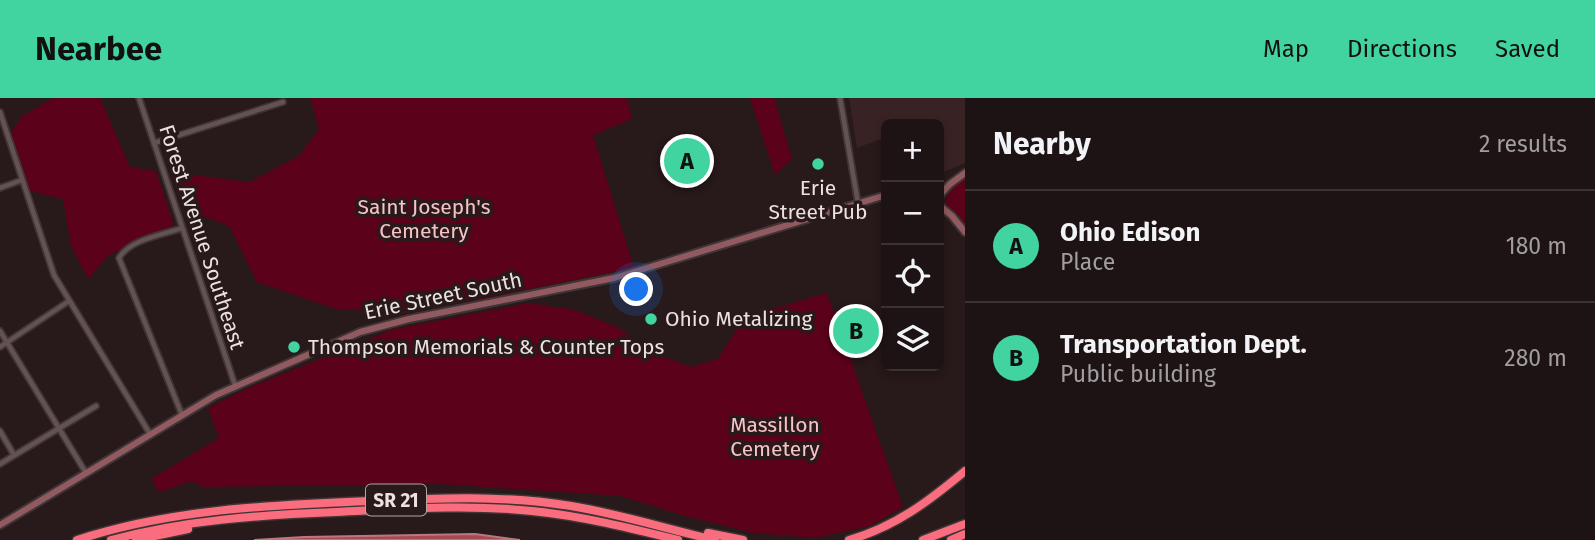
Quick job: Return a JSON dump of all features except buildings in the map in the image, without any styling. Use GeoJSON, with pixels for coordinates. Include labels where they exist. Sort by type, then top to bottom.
{"type":"FeatureCollection","features":[{"type":"Feature","properties":{"kind":"highway"},"geometry":{"type":"LineString","coordinates":[[849,540],[905,517],[965,471]]}},
{"type":"Feature","properties":{"kind":"highway","name":"SR 21"},"geometry":{"type":"LineString","coordinates":[[77,540],[146,521],[213,510],[457,498],[500,498],[569,505],[715,540]]}},
{"type":"Feature","properties":{"kind":"highway","name":"SR 21"},"geometry":{"type":"LineString","coordinates":[[111,540],[172,526],[233,517],[437,508],[508,509],[590,519],[678,540]]}},
{"type":"Feature","properties":{"kind":"highway"},"geometry":{"type":"LineString","coordinates":[[136,540],[233,517]]}},
{"type":"Feature","properties":{"kind":"highway"},"geometry":{"type":"LineString","coordinates":[[923,540],[965,524]]}},
{"type":"Feature","properties":{"kind":"highway"},"geometry":{"type":"LineString","coordinates":[[672,528],[743,540]]}},
{"type":"Feature","properties":{"kind":"highway"},"geometry":{"type":"LineString","coordinates":[[951,540],[965,534]]}},
{"type":"Feature","properties":{"kind":"main road"},"geometry":{"type":"LineString","coordinates":[[944,191],[965,173]]}},
{"type":"Feature","properties":{"kind":"main road","name":"Erie Street South"},"geometry":{"type":"LineString","coordinates":[[0,525],[234,385],[371,329],[614,278],[881,196]]}},
{"type":"Feature","properties":{"kind":"main road"},"geometry":{"type":"LineString","coordinates":[[944,209],[965,232]]}},
{"type":"Feature","properties":{"kind":"street","name":"Forest Avenue Southeast"},"geometry":{"type":"LineString","coordinates":[[139,98],[234,385]]}},
{"type":"Feature","properties":{"kind":"street"},"geometry":{"type":"LineString","coordinates":[[840,98],[858,203]]}},
{"type":"Feature","properties":{"kind":"street"},"geometry":{"type":"LineString","coordinates":[[153,143],[283,102]]}},
{"type":"Feature","properties":{"kind":"street"},"geometry":{"type":"LineString","coordinates":[[0,112],[48,262],[150,434]]}},
{"type":"Feature","properties":{"kind":"street"},"geometry":{"type":"LineString","coordinates":[[0,188],[22,180]]}},
{"type":"Feature","properties":{"kind":"street"},"geometry":{"type":"LineString","coordinates":[[182,228],[137,243],[123,252],[120,258],[182,415]]}},
{"type":"Feature","properties":{"kind":"street"},"geometry":{"type":"LineString","coordinates":[[0,347],[69,300]]}},
{"type":"Feature","properties":{"kind":"street"},"geometry":{"type":"LineString","coordinates":[[0,331],[86,473]]}},
{"type":"Feature","properties":{"kind":"street"},"geometry":{"type":"LineString","coordinates":[[0,464],[96,406]]}},
{"type":"Feature","properties":{"kind":"street"},"geometry":{"type":"LineString","coordinates":[[0,431],[14,455]]}},
{"type":"Feature","properties":{"kind":"shaded area"},"geometry":{"type":"Polygon","coordinates":[[[849,98],[965,98],[965,163],[944,172],[944,119],[881,119],[881,139],[857,148],[849,98]]]}},
{"type":"Feature","properties":{"kind":"shaded area"},"geometry":{"type":"Polygon","coordinates":[[[475,534],[520,540],[254,540],[304,537],[475,534]]]}},
{"type":"Feature","properties":{"kind":"green space"},"geometry":{"type":"Polygon","coordinates":[[[54,98],[100,98],[130,167],[156,171],[174,225],[109,255],[88,279],[71,246],[63,199],[30,191],[11,133],[22,116],[54,98]]]}},
{"type":"Feature","properties":{"kind":"green space","name":"Saint Joseph's Cemetery"},"geometry":{"type":"Polygon","coordinates":[[[310,98],[627,98],[632,119],[593,135],[634,268],[380,319],[376,309],[339,310],[257,282],[229,226],[183,208],[171,172],[249,182],[299,156],[319,129],[310,98]]]}},
{"type":"Feature","properties":{"kind":"green space"},"geometry":{"type":"Polygon","coordinates":[[[750,98],[774,98],[792,159],[775,175],[750,98]]]}},
{"type":"Feature","properties":{"kind":"green space"},"geometry":{"type":"Polygon","coordinates":[[[965,178],[965,225],[947,206],[946,199],[954,185],[965,178]]]}},
{"type":"Feature","properties":{"kind":"green space","name":"Massillon Cemetery"},"geometry":{"type":"Polygon","coordinates":[[[827,293],[903,507],[870,526],[816,538],[754,533],[685,516],[621,496],[439,484],[203,487],[192,481],[159,492],[151,479],[219,438],[208,408],[248,388],[394,329],[529,303],[575,310],[617,327],[651,352],[691,367],[718,359],[744,317],[827,293]]]}},
{"type":"Feature","properties":{"kind":"place","name":"Ohio Edison"},"geometry":{"type":"Point","coordinates":[687,161]}},
{"type":"Feature","properties":{"kind":"place","name":"Erie Street Pub"},"geometry":{"type":"Point","coordinates":[818,164]}},
{"type":"Feature","properties":{"kind":"place","name":"Ohio Metalizing"},"geometry":{"type":"Point","coordinates":[651,319]}},
{"type":"Feature","properties":{"kind":"place","name":"Transportation Dept."},"geometry":{"type":"Point","coordinates":[856,331]}},
{"type":"Feature","properties":{"kind":"place","name":"Thompson Memorials & Counter Tops"},"geometry":{"type":"Point","coordinates":[294,347]}}]}
